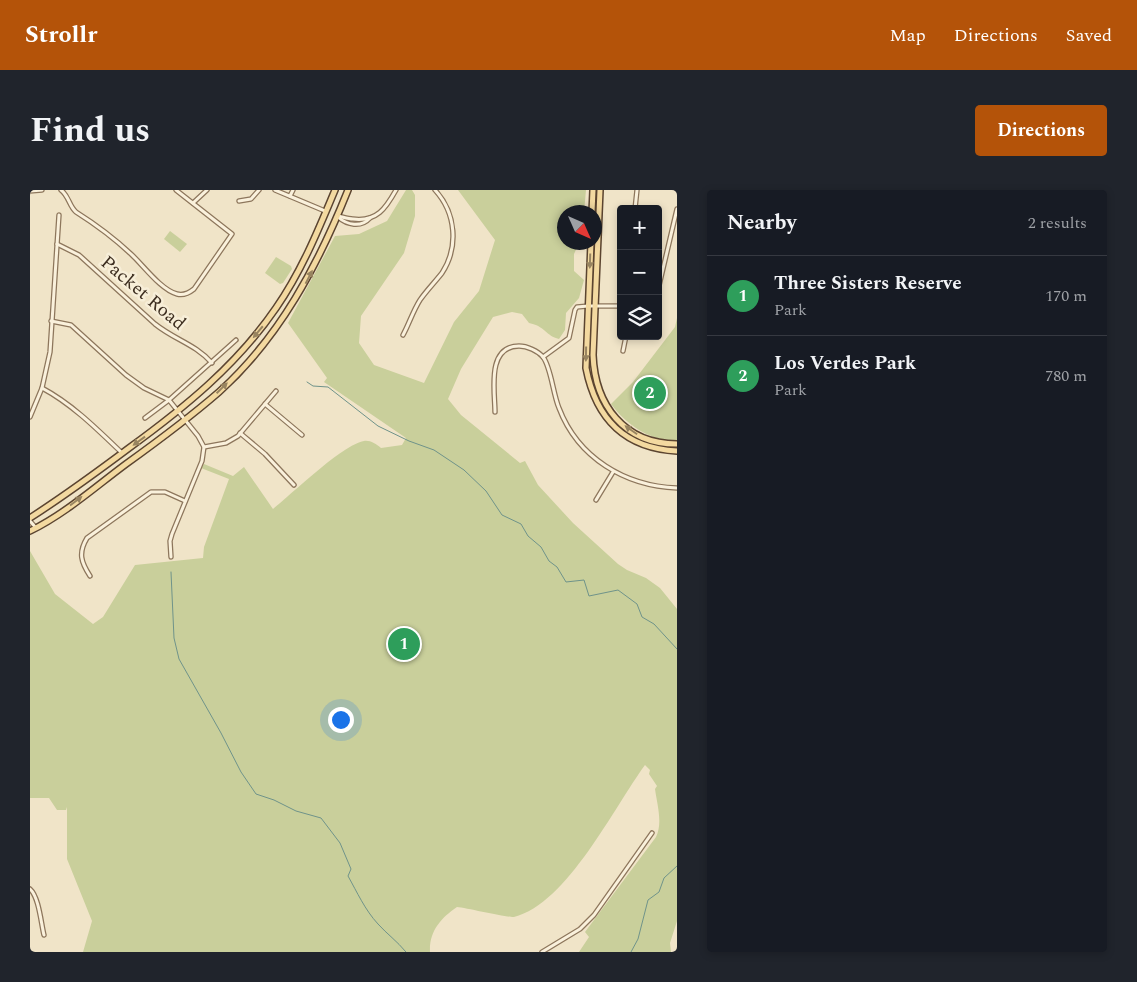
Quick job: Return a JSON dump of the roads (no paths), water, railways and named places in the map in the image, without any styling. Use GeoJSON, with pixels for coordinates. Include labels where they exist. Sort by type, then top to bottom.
{"type":"FeatureCollection","features":[{"type":"Feature","properties":{"kind":"main road"},"geometry":{"type":"LineString","coordinates":[[30,520],[178,412],[234,359],[262,327],[286,292],[306,258],[335,190]]}},
{"type":"Feature","properties":{"kind":"main road"},"geometry":{"type":"LineString","coordinates":[[33,530],[62,512],[185,420],[252,358],[280,323],[305,284],[338,216],[348,190]]}},
{"type":"Feature","properties":{"kind":"main road"},"geometry":{"type":"LineString","coordinates":[[592,205],[593,190]]}},
{"type":"Feature","properties":{"kind":"main road"},"geometry":{"type":"LineString","coordinates":[[600,190],[594,373],[598,388],[605,404],[621,423],[640,436],[665,444],[677,444]]}},
{"type":"Feature","properties":{"kind":"main road"},"geometry":{"type":"LineString","coordinates":[[326,212],[338,216]]}},
{"type":"Feature","properties":{"kind":"main road"},"geometry":{"type":"LineString","coordinates":[[591,250],[586,368],[590,388],[596,403],[606,418],[631,440],[656,449],[660,447],[677,450]]}},
{"type":"Feature","properties":{"kind":"main road"},"geometry":{"type":"LineString","coordinates":[[280,323],[292,300],[286,292]]}},
{"type":"Feature","properties":{"kind":"street"},"geometry":{"type":"LineString","coordinates":[[30,191],[42,190]]}},
{"type":"Feature","properties":{"kind":"street"},"geometry":{"type":"LineString","coordinates":[[61,190],[67,197],[70,206],[76,212],[108,234],[158,281],[176,294],[188,294],[194,289],[232,234],[176,190]]}},
{"type":"Feature","properties":{"kind":"street"},"geometry":{"type":"LineString","coordinates":[[193,204],[207,190]]}},
{"type":"Feature","properties":{"kind":"street"},"geometry":{"type":"LineString","coordinates":[[239,201],[251,199],[259,190]]}},
{"type":"Feature","properties":{"kind":"street"},"geometry":{"type":"LineString","coordinates":[[275,190],[326,212]]}},
{"type":"Feature","properties":{"kind":"street"},"geometry":{"type":"LineString","coordinates":[[290,196],[294,190]]}},
{"type":"Feature","properties":{"kind":"street"},"geometry":{"type":"LineString","coordinates":[[338,216],[343,222],[365,223],[370,218],[380,214],[396,190]]}},
{"type":"Feature","properties":{"kind":"street"},"geometry":{"type":"LineString","coordinates":[[403,335],[419,303],[442,272],[452,249],[451,218],[444,202],[435,190]]}},
{"type":"Feature","properties":{"kind":"street"},"geometry":{"type":"LineString","coordinates":[[635,205],[637,190]]}},
{"type":"Feature","properties":{"kind":"street"},"geometry":{"type":"LineString","coordinates":[[662,273],[677,209]]}},
{"type":"Feature","properties":{"kind":"street"},"geometry":{"type":"LineString","coordinates":[[30,417],[42,388],[50,352],[59,215]]}},
{"type":"Feature","properties":{"kind":"street","name":"Packet Road"},"geometry":{"type":"LineString","coordinates":[[57,244],[79,255],[166,333],[197,348],[212,363]]}},
{"type":"Feature","properties":{"kind":"street"},"geometry":{"type":"LineString","coordinates":[[543,357],[569,338],[574,310],[580,306],[617,306]]}},
{"type":"Feature","properties":{"kind":"street"},"geometry":{"type":"LineString","coordinates":[[51,321],[71,325],[126,375],[144,388],[169,400],[198,436],[204,447],[202,461],[170,541],[171,557]]}},
{"type":"Feature","properties":{"kind":"street"},"geometry":{"type":"LineString","coordinates":[[145,418],[169,400],[236,340]]}},
{"type":"Feature","properties":{"kind":"street"},"geometry":{"type":"LineString","coordinates":[[623,351],[625,340]]}},
{"type":"Feature","properties":{"kind":"street"},"geometry":{"type":"LineString","coordinates":[[496,412],[494,368],[500,355],[518,346],[533,350],[543,357],[547,364],[554,393],[564,421],[590,454],[613,472],[642,483],[677,488]]}},
{"type":"Feature","properties":{"kind":"street"},"geometry":{"type":"LineString","coordinates":[[42,388],[67,404],[122,453]]}},
{"type":"Feature","properties":{"kind":"street"},"geometry":{"type":"LineString","coordinates":[[204,447],[226,443],[240,433],[276,391]]}},
{"type":"Feature","properties":{"kind":"street"},"geometry":{"type":"LineString","coordinates":[[265,404],[302,435]]}},
{"type":"Feature","properties":{"kind":"street"},"geometry":{"type":"LineString","coordinates":[[240,433],[265,454],[294,484]]}},
{"type":"Feature","properties":{"kind":"street"},"geometry":{"type":"LineString","coordinates":[[596,500],[613,472]]}},
{"type":"Feature","properties":{"kind":"street"},"geometry":{"type":"LineString","coordinates":[[90,576],[82,563],[81,555],[83,544],[87,538],[151,492],[165,492],[185,501]]}},
{"type":"Feature","properties":{"kind":"street"},"geometry":{"type":"LineString","coordinates":[[30,520],[33,530]]}},
{"type":"Feature","properties":{"kind":"street"},"geometry":{"type":"LineString","coordinates":[[542,952],[580,929],[594,915],[652,834]]}},
{"type":"Feature","properties":{"kind":"street"},"geometry":{"type":"LineString","coordinates":[[30,889],[36,899],[44,935]]}},
{"type":"Feature","properties":{"kind":"waterway"},"geometry":{"type":"LineString","coordinates":[[307,382],[313,386],[328,387],[378,426],[409,441],[434,450],[464,470],[486,491],[502,515],[521,524],[528,536],[541,547],[549,561],[557,567],[566,582],[584,580],[589,596],[618,590],[637,604],[642,617],[654,624],[677,649]]}},
{"type":"Feature","properties":{"kind":"waterway"},"geometry":{"type":"LineString","coordinates":[[171,572],[174,638],[179,659],[241,772],[256,794],[274,800],[296,811],[321,818],[340,843],[351,869],[348,876],[365,907],[373,919],[406,952]]}},
{"type":"Feature","properties":{"kind":"waterway"},"geometry":{"type":"LineString","coordinates":[[631,952],[638,939],[648,900],[659,892],[664,878],[677,866]]}},
{"type":"Feature","properties":{"kind":"place","name":"Los Verdes Park"},"geometry":{"type":"Point","coordinates":[650,393]}},
{"type":"Feature","properties":{"kind":"place","name":"Three Sisters Reserve"},"geometry":{"type":"Point","coordinates":[404,644]}}]}
